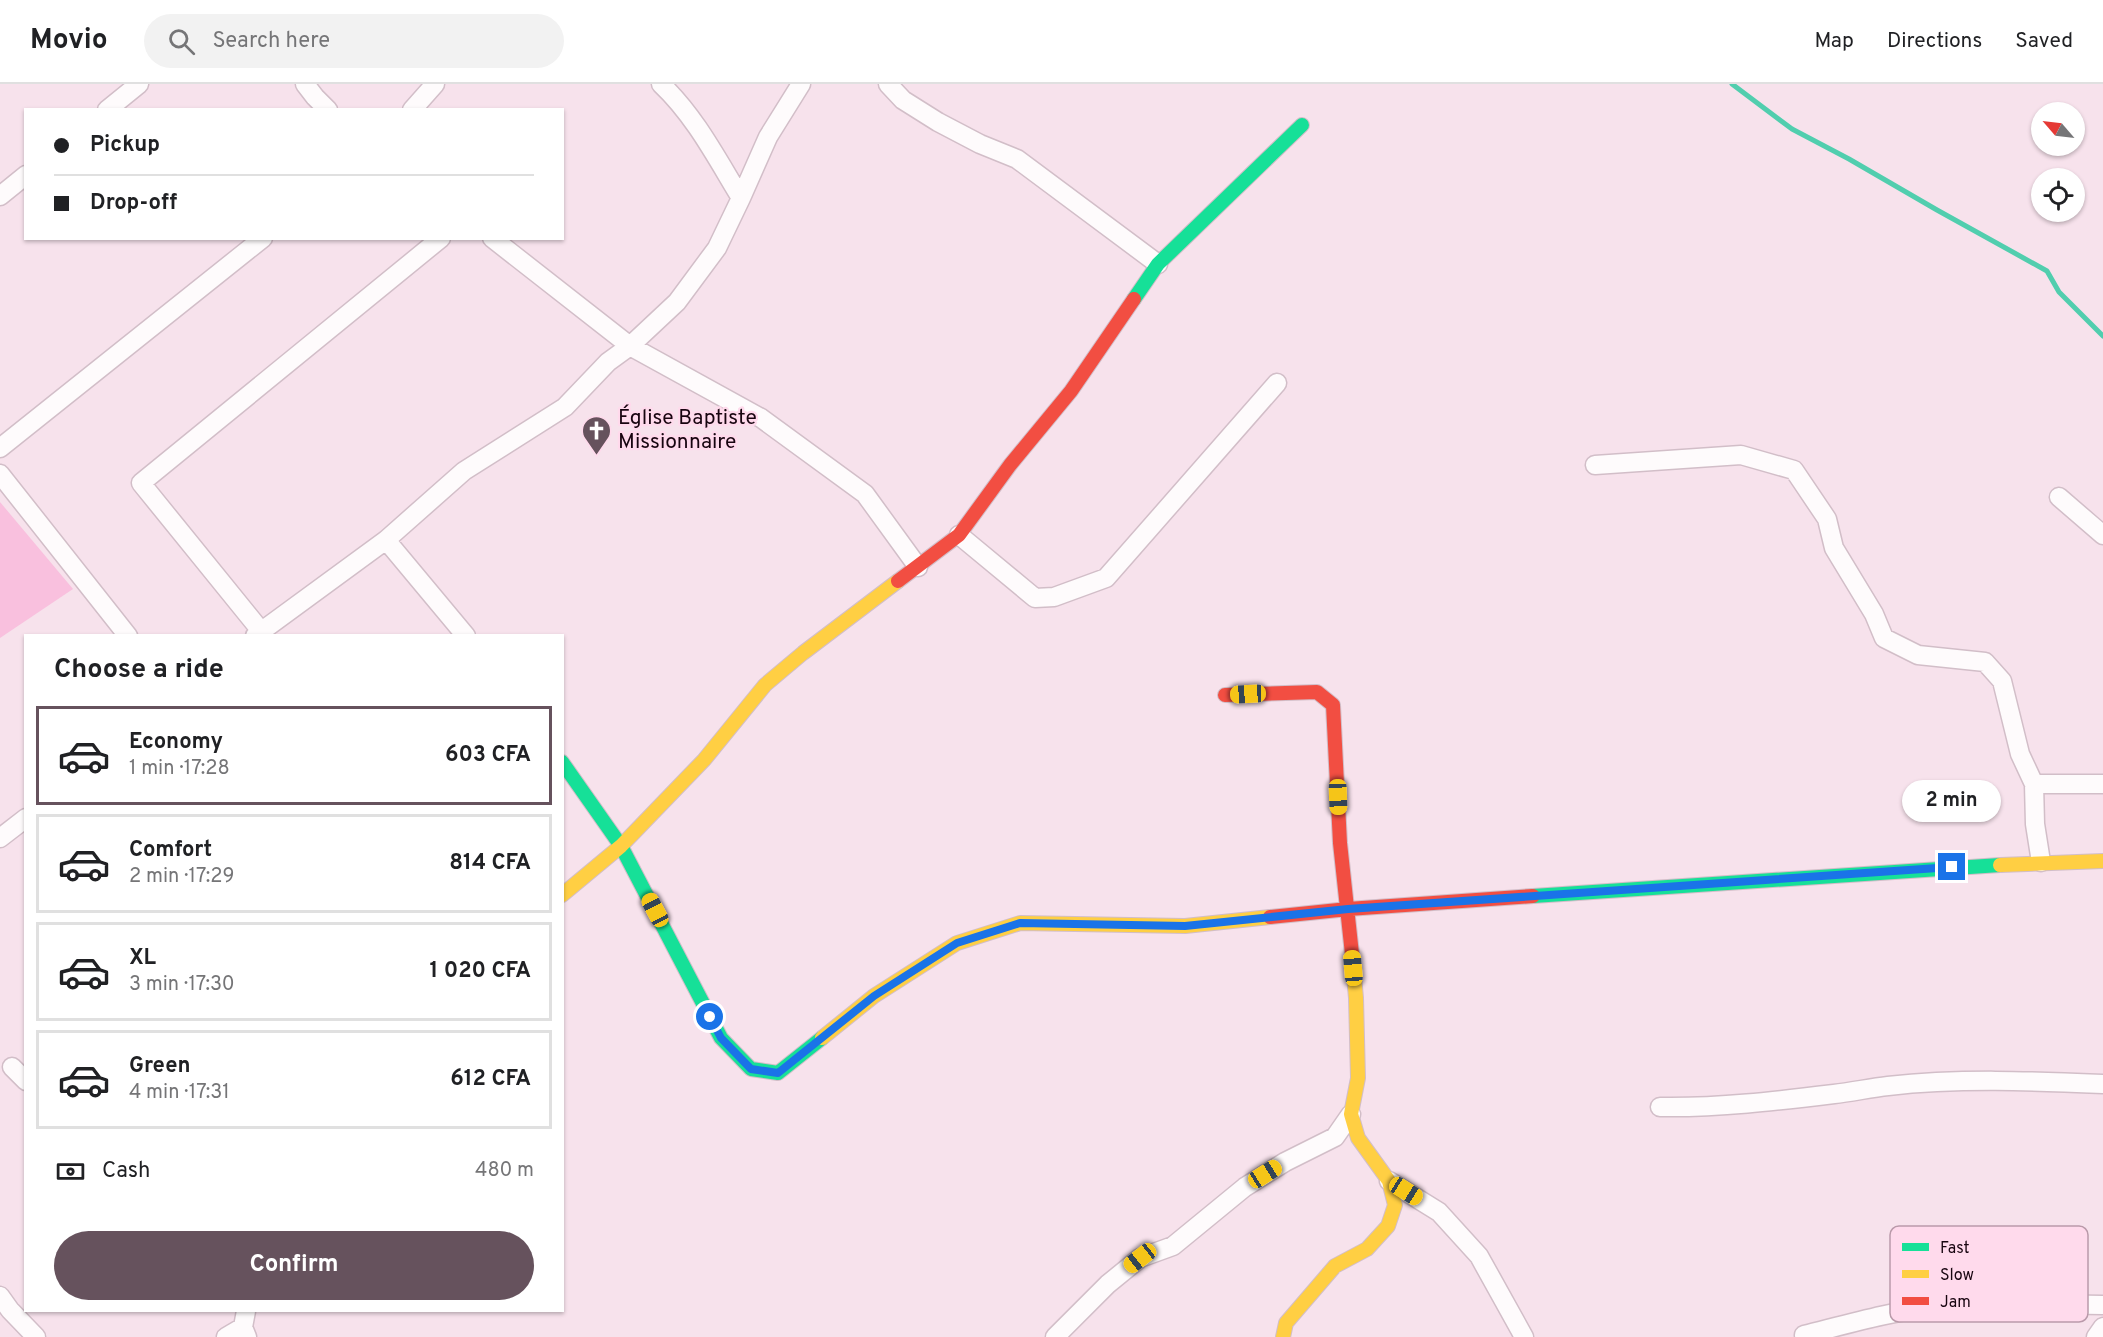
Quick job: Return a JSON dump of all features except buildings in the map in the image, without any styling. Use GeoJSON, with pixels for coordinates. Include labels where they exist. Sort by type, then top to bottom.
{"type":"FeatureCollection","features":[{"type":"Feature","properties":{"kind":"street"},"geometry":{"type":"LineString","coordinates":[[109,108],[139,84]]}},
{"type":"Feature","properties":{"kind":"street"},"geometry":{"type":"LineString","coordinates":[[305,84],[326,108]]}},
{"type":"Feature","properties":{"kind":"street"},"geometry":{"type":"LineString","coordinates":[[414,108],[435,84]]}},
{"type":"Feature","properties":{"kind":"street"},"geometry":{"type":"LineString","coordinates":[[661,84],[674,97],[704,137],[741,198]]}},
{"type":"Feature","properties":{"kind":"street"},"geometry":{"type":"LineString","coordinates":[[439,240],[141,483],[258,634],[386,540],[464,471],[565,407],[608,362],[630,346],[677,302],[698,277],[717,248],[768,137],[801,84]]}},
{"type":"Feature","properties":{"kind":"street"},"geometry":{"type":"LineString","coordinates":[[888,84],[903,100],[938,122],[980,144],[1017,159],[1158,264]]}},
{"type":"Feature","properties":{"kind":"street"},"geometry":{"type":"LineString","coordinates":[[564,894],[621,846],[704,760],[765,685],[803,653],[958,535],[1010,465],[1071,391],[1158,264],[1302,125]]}},
{"type":"Feature","properties":{"kind":"street"},"geometry":{"type":"LineString","coordinates":[[0,196],[24,178]]}},
{"type":"Feature","properties":{"kind":"street"},"geometry":{"type":"LineString","coordinates":[[0,448],[261,240]]}},
{"type":"Feature","properties":{"kind":"street"},"geometry":{"type":"LineString","coordinates":[[495,240],[630,346],[761,418],[865,494],[918,567]]}},
{"type":"Feature","properties":{"kind":"street"},"geometry":{"type":"LineString","coordinates":[[958,535],[1035,598],[1054,597],[1106,578],[1277,383]]}},
{"type":"Feature","properties":{"kind":"street"},"geometry":{"type":"LineString","coordinates":[[1595,465],[1741,455],[1794,470],[1827,519],[1834,548],[1874,614],[1884,638],[1918,656],[1985,662],[2002,681],[2020,754],[2034,784],[2035,824],[2041,862]]}},
{"type":"Feature","properties":{"kind":"street"},"geometry":{"type":"LineString","coordinates":[[0,474],[126,634]]}},
{"type":"Feature","properties":{"kind":"street"},"geometry":{"type":"LineString","coordinates":[[2059,497],[2103,535]]}},
{"type":"Feature","properties":{"kind":"street"},"geometry":{"type":"LineString","coordinates":[[386,540],[464,634]]}},
{"type":"Feature","properties":{"kind":"street"},"geometry":{"type":"LineString","coordinates":[[1225,696],[1317,692],[1334,705],[1340,843],[1348,909],[1357,1025],[1358,1078],[1352,1114],[1358,1137],[1389,1181],[1395,1205],[1388,1227],[1367,1249],[1335,1266],[1286,1323],[1283,1337]]}},
{"type":"Feature","properties":{"kind":"street"},"geometry":{"type":"LineString","coordinates":[[564,765],[621,846],[721,1038],[751,1069],[778,1073],[874,996],[957,943],[1020,923],[1185,926],[1348,909],[2041,862],[2103,861]]}},
{"type":"Feature","properties":{"kind":"street"},"geometry":{"type":"LineString","coordinates":[[2034,784],[2103,784]]}},
{"type":"Feature","properties":{"kind":"street"},"geometry":{"type":"LineString","coordinates":[[0,838],[24,820]]}},
{"type":"Feature","properties":{"kind":"street"},"geometry":{"type":"LineString","coordinates":[[12,1067],[24,1079]]}},
{"type":"Feature","properties":{"kind":"street"},"geometry":{"type":"LineString","coordinates":[[1660,1107],[1706,1108],[1888,1086],[1959,1082],[2036,1081],[2103,1084]]}},
{"type":"Feature","properties":{"kind":"street"},"geometry":{"type":"LineString","coordinates":[[1055,1337],[1108,1284],[1140,1258],[1173,1246],[1245,1187],[1285,1162],[1335,1137],[1352,1114]]}},
{"type":"Feature","properties":{"kind":"street"},"geometry":{"type":"LineString","coordinates":[[1389,1181],[1439,1212],[1479,1256],[1524,1337]]}},
{"type":"Feature","properties":{"kind":"street"},"geometry":{"type":"LineString","coordinates":[[0,1296],[36,1337]]}},
{"type":"Feature","properties":{"kind":"street"},"geometry":{"type":"LineString","coordinates":[[2088,1305],[2103,1305]]}},
{"type":"Feature","properties":{"kind":"street"},"geometry":{"type":"LineString","coordinates":[[1804,1335],[1890,1315]]}},
{"type":"Feature","properties":{"kind":"street"},"geometry":{"type":"LineString","coordinates":[[226,1337],[245,1325]]}},
{"type":"Feature","properties":{"kind":"street"},"geometry":{"type":"LineString","coordinates":[[2096,1337],[2103,1327]]}},
{"type":"Feature","properties":{"kind":"shaded area"},"geometry":{"type":"Polygon","coordinates":[[[0,502],[73,589],[0,638],[0,502]]]}},
{"type":"Feature","properties":{"kind":"waterway"},"geometry":{"type":"LineString","coordinates":[[1732,84],[1792,129],[2047,271],[2059,292],[2103,336]]}},
{"type":"Feature","properties":{"kind":"traffic: fast"},"geometry":{"type":"LineString","coordinates":[[1134,299],[1158,264],[1302,125]]}},
{"type":"Feature","properties":{"kind":"traffic: fast"},"geometry":{"type":"LineString","coordinates":[[564,765],[621,846],[721,1038],[751,1069],[778,1073],[822,1038]]}},
{"type":"Feature","properties":{"kind":"traffic: fast"},"geometry":{"type":"LineString","coordinates":[[1533,896],[2000,865]]}},
{"type":"Feature","properties":{"kind":"traffic: slow"},"geometry":{"type":"LineString","coordinates":[[564,893],[621,846],[704,760],[765,685],[803,653],[898,581]]}},
{"type":"Feature","properties":{"kind":"traffic: slow"},"geometry":{"type":"LineString","coordinates":[[2000,865],[2103,861]]}},
{"type":"Feature","properties":{"kind":"traffic: slow"},"geometry":{"type":"LineString","coordinates":[[822,1038],[874,996],[957,943],[1020,923],[1185,926],[1270,917]]}},
{"type":"Feature","properties":{"kind":"traffic: slow"},"geometry":{"type":"LineString","coordinates":[[1283,1337],[1286,1323],[1335,1266],[1367,1249],[1388,1226],[1395,1205],[1389,1181],[1358,1138],[1351,1114],[1358,1078],[1356,998],[1352,954]]}},
{"type":"Feature","properties":{"kind":"traffic: jam"},"geometry":{"type":"LineString","coordinates":[[898,581],[959,535],[1010,465],[1071,391],[1134,299]]}},
{"type":"Feature","properties":{"kind":"traffic: jam"},"geometry":{"type":"LineString","coordinates":[[1225,695],[1317,692],[1333,705],[1340,843],[1352,954]]}},
{"type":"Feature","properties":{"kind":"traffic: jam"},"geometry":{"type":"LineString","coordinates":[[1270,917],[1533,896]]}},
{"type":"Feature","properties":{"kind":"place","name":"Église Baptiste Missionnaire"},"geometry":{"type":"Point","coordinates":[597,456]}},
{"type":"Feature","properties":{"kind":"route"},"geometry":{"type":"LineString","coordinates":[[710,1017],[721,1038],[751,1069],[778,1073],[874,996],[957,943],[1020,923],[1185,926],[1348,909],[1952,867]]}}]}
